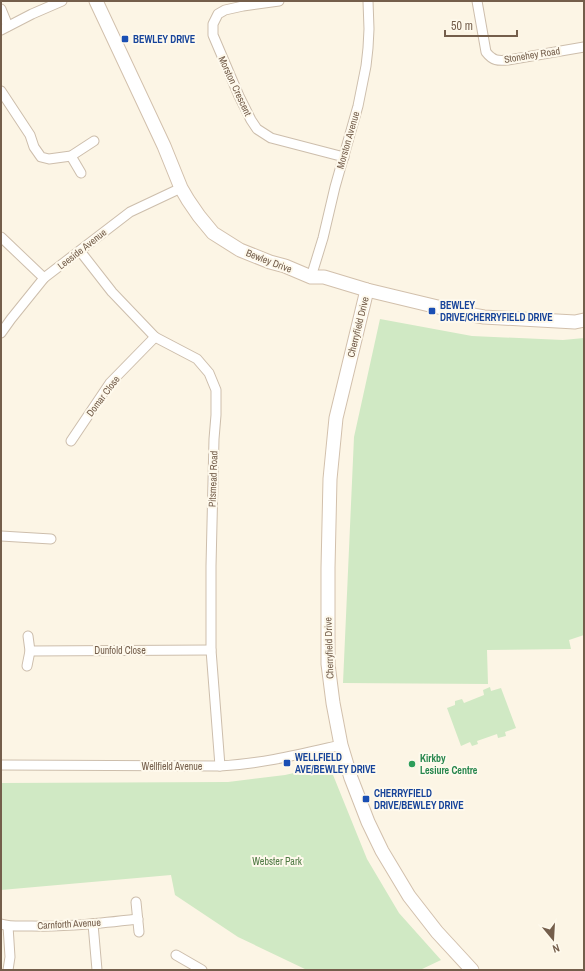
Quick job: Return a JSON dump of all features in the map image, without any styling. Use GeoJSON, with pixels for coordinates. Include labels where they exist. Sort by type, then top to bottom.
{"type":"FeatureCollection","features":[{"type":"Feature","properties":{"kind":"street"},"geometry":{"type":"LineString","coordinates":[[1,9],[4,28],[62,1]]}},
{"type":"Feature","properties":{"kind":"street","name":"Bewley Drive"},"geometry":{"type":"LineString","coordinates":[[96,1],[161,140],[181,188],[199,216],[213,233],[240,250],[311,277],[324,277],[367,290],[467,314],[484,317],[576,322],[584,320]]}},
{"type":"Feature","properties":{"kind":"street","name":"Morston Crescent"},"geometry":{"type":"LineString","coordinates":[[279,1],[243,4],[225,10],[218,14],[213,24],[213,35],[239,96],[257,129],[271,138],[344,157]]}},
{"type":"Feature","properties":{"kind":"street","name":"Morston Avenue"},"geometry":{"type":"LineString","coordinates":[[311,277],[323,238],[335,187],[358,106],[366,66],[369,29],[368,1]]}},
{"type":"Feature","properties":{"kind":"street","name":"Stonehey Road"},"geometry":{"type":"LineString","coordinates":[[477,1],[486,52],[495,60],[508,60],[584,47]]}},
{"type":"Feature","properties":{"kind":"street"},"geometry":{"type":"LineString","coordinates":[[1,91],[30,135],[34,147],[41,157],[49,159],[71,156],[94,141]]}},
{"type":"Feature","properties":{"kind":"street"},"geometry":{"type":"LineString","coordinates":[[71,156],[81,173]]}},
{"type":"Feature","properties":{"kind":"street","name":"Leeside Avenue"},"geometry":{"type":"LineString","coordinates":[[1,333],[10,319],[44,278],[130,212],[181,188]]}},
{"type":"Feature","properties":{"kind":"street"},"geometry":{"type":"LineString","coordinates":[[1,237],[44,278]]}},
{"type":"Feature","properties":{"kind":"street","name":"Pitsmead Road"},"geometry":{"type":"LineString","coordinates":[[80,251],[112,292],[155,337],[197,360],[209,373],[216,390],[211,566],[211,650],[220,766]]}},
{"type":"Feature","properties":{"kind":"street","name":"Cherryfield Drive"},"geometry":{"type":"LineString","coordinates":[[367,290],[336,418],[330,479],[328,664],[333,703],[341,745],[351,778],[374,835],[392,869],[409,896],[437,932],[472,970]]}},
{"type":"Feature","properties":{"kind":"street","name":"Domar Close"},"geometry":{"type":"LineString","coordinates":[[71,441],[110,383],[155,337]]}},
{"type":"Feature","properties":{"kind":"street"},"geometry":{"type":"LineString","coordinates":[[1,536],[51,539]]}},
{"type":"Feature","properties":{"kind":"street"},"geometry":{"type":"LineString","coordinates":[[27,666],[30,651],[28,636]]}},
{"type":"Feature","properties":{"kind":"street","name":"Dunfold Close"},"geometry":{"type":"LineString","coordinates":[[30,651],[211,650]]}},
{"type":"Feature","properties":{"kind":"street","name":"Wellfield Avenue"},"geometry":{"type":"LineString","coordinates":[[1,765],[238,765],[273,760],[341,745]]}},
{"type":"Feature","properties":{"kind":"street"},"geometry":{"type":"LineString","coordinates":[[136,902],[140,932]]}},
{"type":"Feature","properties":{"kind":"street","name":"Carnforth Avenue"},"geometry":{"type":"LineString","coordinates":[[5,925],[52,927],[138,919]]}},
{"type":"Feature","properties":{"kind":"street"},"geometry":{"type":"LineString","coordinates":[[93,924],[97,970]]}},
{"type":"Feature","properties":{"kind":"street"},"geometry":{"type":"LineString","coordinates":[[5,925],[10,957],[8,970]]}},
{"type":"Feature","properties":{"kind":"street"},"geometry":{"type":"LineString","coordinates":[[176,955],[202,970]]}},
{"type":"Feature","properties":{"kind":"green space"},"geometry":{"type":"Polygon","coordinates":[[[380,319],[472,336],[563,340],[584,338],[584,635],[569,640],[571,649],[487,650],[488,684],[343,683],[354,437],[380,319]]]}},
{"type":"Feature","properties":{"kind":"green space"},"geometry":{"type":"Polygon","coordinates":[[[490,687],[491,691],[501,688],[516,728],[505,732],[506,736],[498,738],[497,734],[477,741],[478,744],[472,746],[470,742],[461,746],[447,708],[455,705],[455,701],[462,699],[464,703],[484,695],[483,690],[490,687]]]}},
{"type":"Feature","properties":{"kind":"green space","name":"Webster Park"},"geometry":{"type":"Polygon","coordinates":[[[329,765],[367,859],[399,913],[441,960],[420,970],[307,970],[238,937],[175,895],[171,875],[1,890],[1,783],[228,782],[285,775],[329,765]]]}},
{"type":"Feature","properties":{"kind":"place","name":"BEWLEY DRIVE"},"geometry":{"type":"Point","coordinates":[125,39]}},
{"type":"Feature","properties":{"kind":"place","name":"BEWLEY DRIVE/CHERRYFIELD DRIVE"},"geometry":{"type":"Point","coordinates":[432,311]}},
{"type":"Feature","properties":{"kind":"place","name":"WELLFIELD AVE/BEWLEY DRIVE"},"geometry":{"type":"Point","coordinates":[287,763]}},
{"type":"Feature","properties":{"kind":"place","name":"Kirkby Lesiure Centre"},"geometry":{"type":"Point","coordinates":[412,764]}},
{"type":"Feature","properties":{"kind":"place","name":"CHERRYFIELD DRIVE/BEWLEY DRIVE"},"geometry":{"type":"Point","coordinates":[366,799]}}]}
